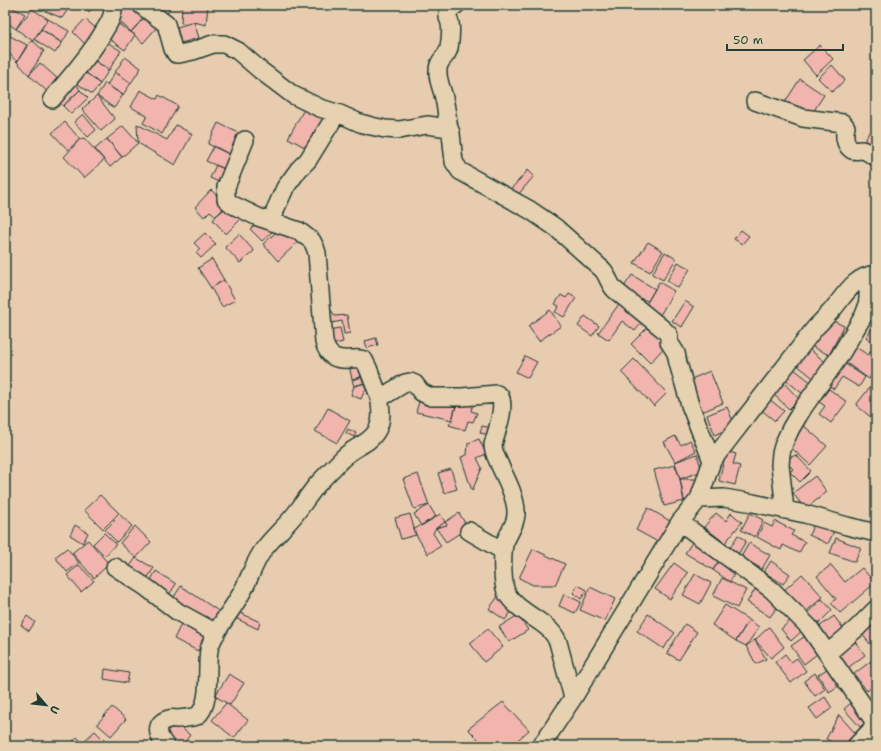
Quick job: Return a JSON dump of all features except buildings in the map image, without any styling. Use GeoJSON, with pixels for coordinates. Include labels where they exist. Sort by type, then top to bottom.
{"type":"FeatureCollection","features":[{"type":"Feature","properties":{"kind":"street"},"geometry":{"type":"LineString","coordinates":[[141,5],[166,24],[173,50],[176,54],[186,53],[213,44],[224,44],[238,51],[293,95],[320,108],[337,113],[360,123],[385,129],[399,130],[427,125],[449,128]]}},
{"type":"Feature","properties":{"kind":"street"},"geometry":{"type":"LineString","coordinates":[[456,5],[450,9],[448,15],[450,24],[449,47],[447,53],[439,64],[438,71],[451,133],[454,162],[460,171],[530,210],[555,227],[602,270],[614,290],[669,335],[669,342],[676,354],[690,405],[712,461]]}},
{"type":"Feature","properties":{"kind":"street"},"geometry":{"type":"LineString","coordinates":[[52,99],[99,41],[112,18],[111,7]]}},
{"type":"Feature","properties":{"kind":"street"},"geometry":{"type":"LineString","coordinates":[[755,101],[803,118],[843,123],[846,127],[844,132],[846,140],[851,149],[864,151],[876,157]]}},
{"type":"Feature","properties":{"kind":"street"},"geometry":{"type":"LineString","coordinates":[[272,222],[276,208],[285,188],[299,169],[308,160],[337,113]]}},
{"type":"Feature","properties":{"kind":"street"},"geometry":{"type":"LineString","coordinates":[[166,746],[162,742],[158,732],[159,727],[163,722],[168,719],[197,716],[203,710],[207,694],[209,648],[243,591],[263,550],[296,514],[316,487],[344,456],[366,442],[376,432],[380,420],[381,406],[379,396],[364,360],[342,360],[329,354],[326,348],[324,342],[317,253],[312,241],[299,231],[258,217],[233,205],[226,199],[226,187],[245,140]]}},
{"type":"Feature","properties":{"kind":"street"},"geometry":{"type":"LineString","coordinates":[[541,746],[573,698],[680,522],[698,499],[712,461],[815,328],[852,286],[860,279],[873,275]]}},
{"type":"Feature","properties":{"kind":"street"},"geometry":{"type":"LineString","coordinates":[[785,510],[780,465],[782,448],[791,428],[803,408],[839,357],[864,315],[867,307],[868,288],[873,275]]}},
{"type":"Feature","properties":{"kind":"street"},"geometry":{"type":"LineString","coordinates":[[379,396],[387,394],[410,382],[415,384],[421,392],[431,397],[462,397],[497,394],[500,396],[502,401],[502,410],[493,445],[493,451],[507,480],[514,500],[516,513],[516,518],[504,545],[503,551],[504,587],[507,594],[519,607],[549,629],[554,635],[558,642],[573,698]]}},
{"type":"Feature","properties":{"kind":"street"},"geometry":{"type":"LineString","coordinates":[[698,499],[724,498],[753,503],[805,514],[876,533]]}},
{"type":"Feature","properties":{"kind":"street"},"geometry":{"type":"LineString","coordinates":[[680,522],[772,590],[809,627],[874,721],[874,727],[856,746]]}},
{"type":"Feature","properties":{"kind":"street"},"geometry":{"type":"LineString","coordinates":[[469,531],[503,551]]}},
{"type":"Feature","properties":{"kind":"street"},"geometry":{"type":"LineString","coordinates":[[115,568],[147,588],[178,612],[216,634]]}},
{"type":"Feature","properties":{"kind":"street"},"geometry":{"type":"LineString","coordinates":[[828,653],[876,609]]}}]}
